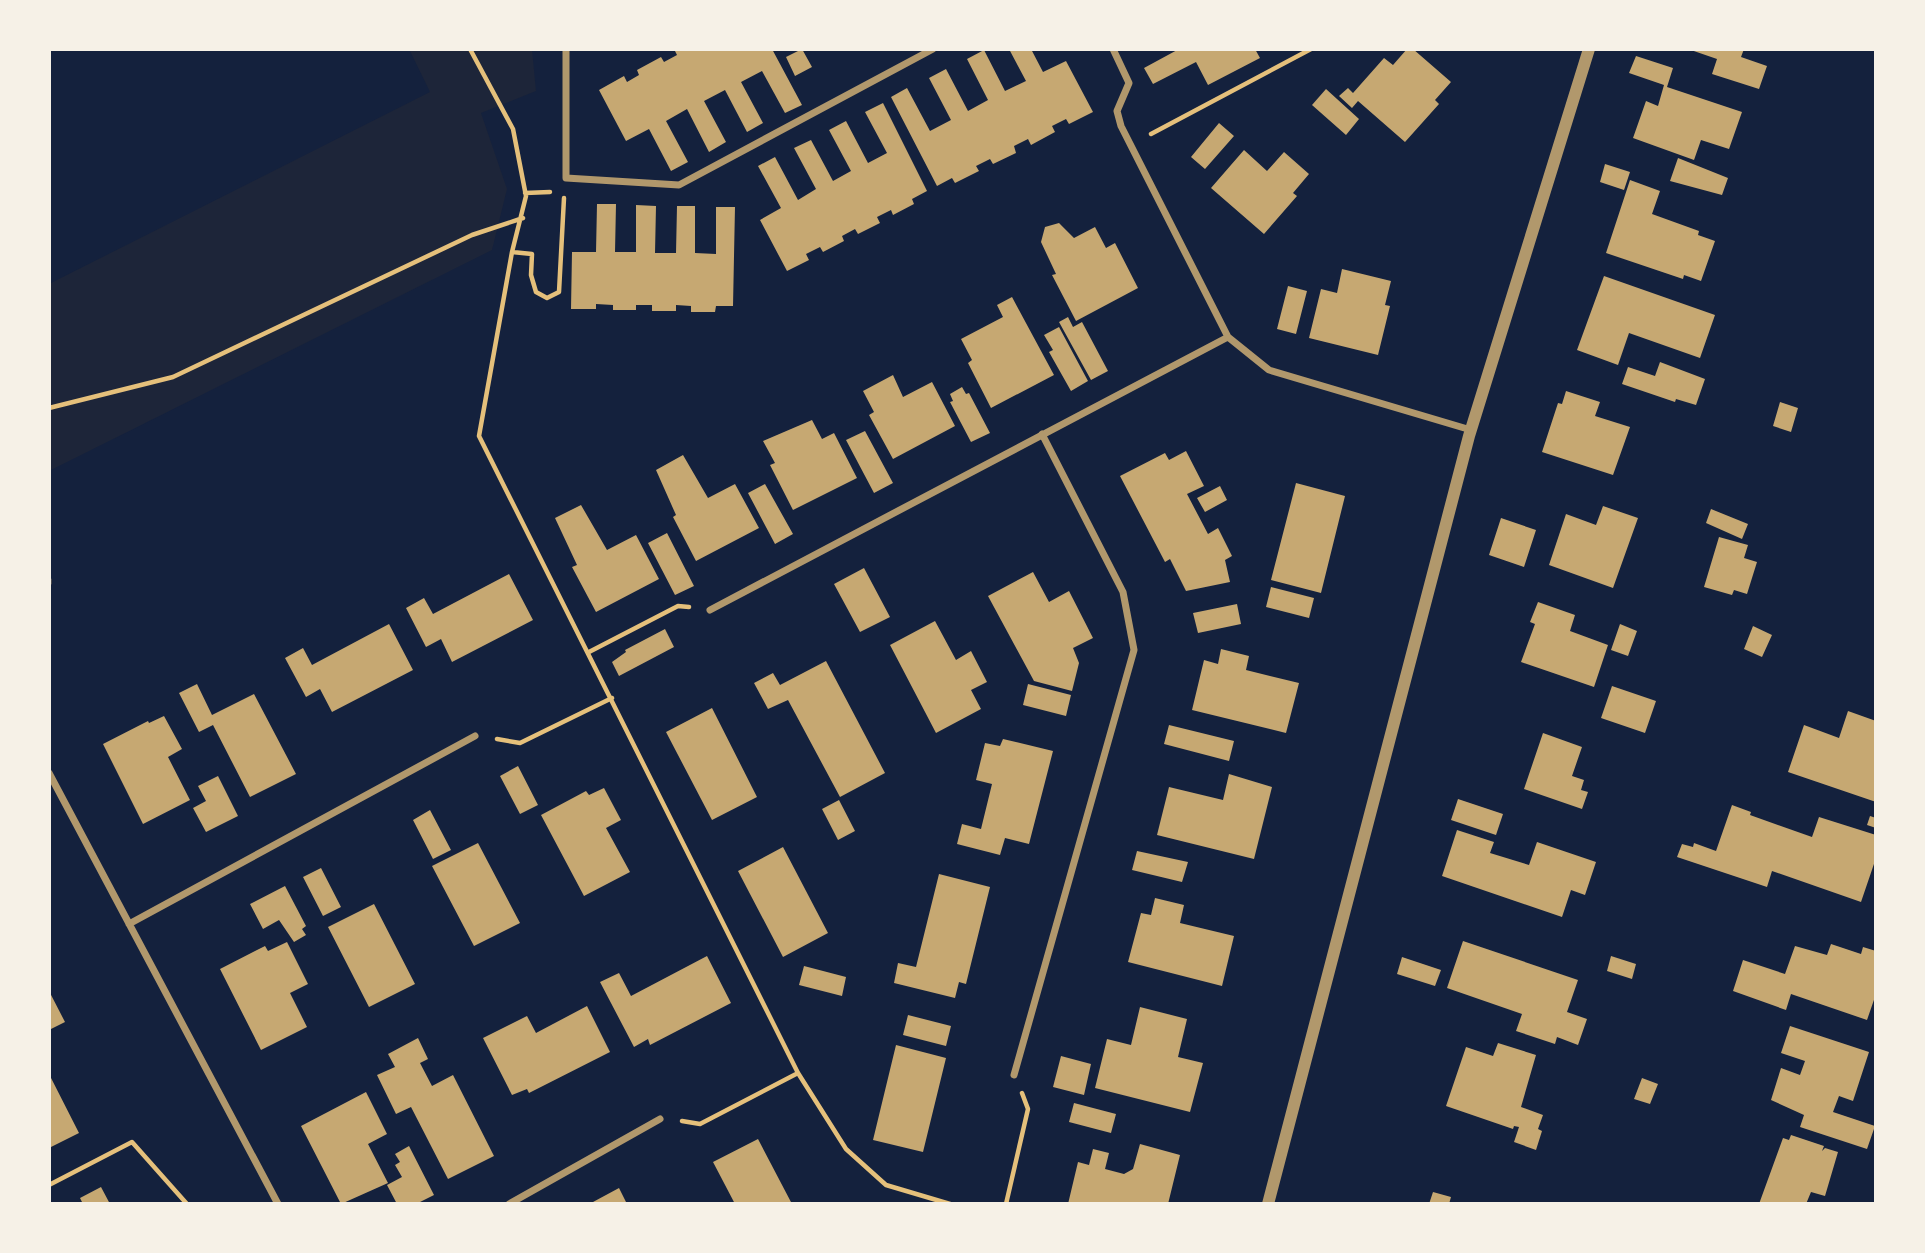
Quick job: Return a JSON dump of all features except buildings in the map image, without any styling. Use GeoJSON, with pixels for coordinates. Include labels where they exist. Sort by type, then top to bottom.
{"type":"FeatureCollection","features":[{"type":"Feature","properties":{"kind":"street"},"geometry":{"type":"LineString","coordinates":[[566,49],[566,178],[679,185],[933,49]]}},
{"type":"Feature","properties":{"kind":"street"},"geometry":{"type":"LineString","coordinates":[[1113,49],[1129,83],[1117,111],[1131,145],[1227,337],[1269,370],[1471,430]]}},
{"type":"Feature","properties":{"kind":"street"},"geometry":{"type":"LineString","coordinates":[[1268,1204],[1471,430],[1588,49]]}},
{"type":"Feature","properties":{"kind":"street"},"geometry":{"type":"LineString","coordinates":[[710,610],[1227,337]]}},
{"type":"Feature","properties":{"kind":"street"},"geometry":{"type":"LineString","coordinates":[[1014,1075],[1134,650],[1123,592],[1042,434]]}},
{"type":"Feature","properties":{"kind":"street"},"geometry":{"type":"LineString","coordinates":[[129,924],[475,736]]}},
{"type":"Feature","properties":{"kind":"street"},"geometry":{"type":"LineString","coordinates":[[49,773],[278,1204]]}},
{"type":"Feature","properties":{"kind":"street"},"geometry":{"type":"LineString","coordinates":[[509,1204],[660,1119]]}},
{"type":"Feature","properties":{"kind":"path"},"geometry":{"type":"LineString","coordinates":[[470,49],[513,129],[525,193],[523,218],[512,252],[479,436],[798,1073],[846,1149],[886,1185],[950,1204]]}},
{"type":"Feature","properties":{"kind":"path"},"geometry":{"type":"LineString","coordinates":[[1131,145],[1311,49]]}},
{"type":"Feature","properties":{"kind":"path"},"geometry":{"type":"LineString","coordinates":[[512,252],[532,254],[531,275],[536,292],[547,298],[559,292],[566,178]]}},
{"type":"Feature","properties":{"kind":"path"},"geometry":{"type":"LineString","coordinates":[[525,193],[541,192]]}},
{"type":"Feature","properties":{"kind":"path"},"geometry":{"type":"LineString","coordinates":[[49,408],[173,377],[472,235],[523,218]]}},
{"type":"Feature","properties":{"kind":"path"},"geometry":{"type":"LineString","coordinates":[[589,652],[678,606],[710,610]]}},
{"type":"Feature","properties":{"kind":"path"},"geometry":{"type":"LineString","coordinates":[[475,736],[520,743],[612,698]]}},
{"type":"Feature","properties":{"kind":"path"},"geometry":{"type":"LineString","coordinates":[[660,1119],[700,1124],[798,1073]]}},
{"type":"Feature","properties":{"kind":"path"},"geometry":{"type":"LineString","coordinates":[[1006,1204],[1028,1109],[1014,1075]]}},
{"type":"Feature","properties":{"kind":"path"},"geometry":{"type":"LineString","coordinates":[[49,1185],[132,1142],[187,1204]]}},
{"type":"Feature","properties":{"kind":"shaded area"},"geometry":{"type":"Polygon","coordinates":[[[409,49],[532,49],[536,91],[481,113],[507,189],[492,250],[49,471],[49,284],[430,92],[409,49]]]}}]}
